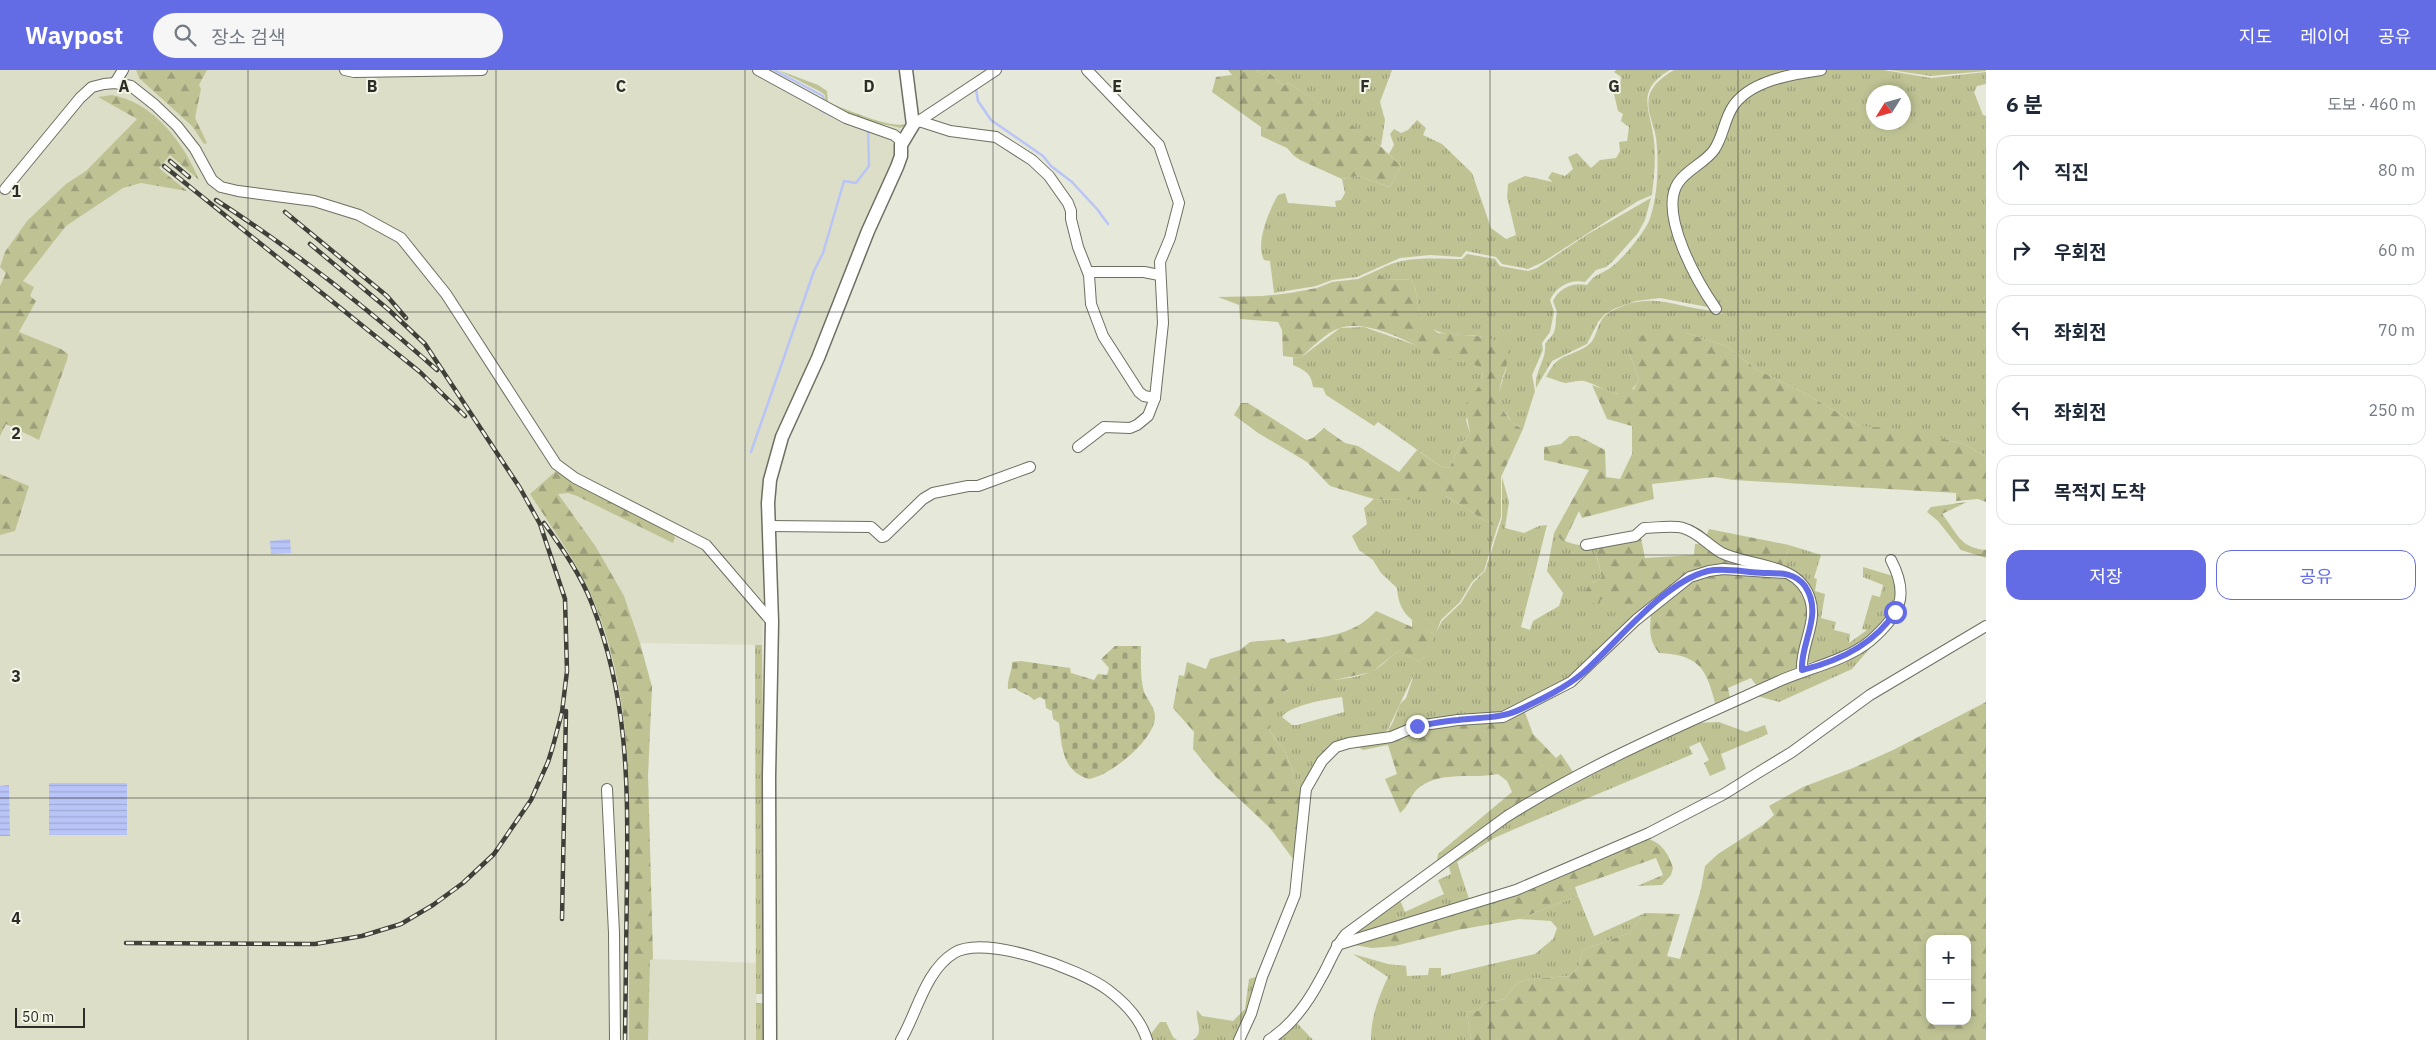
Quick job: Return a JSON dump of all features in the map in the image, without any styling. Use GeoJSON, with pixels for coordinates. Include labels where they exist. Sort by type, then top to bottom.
{"type":"FeatureCollection","features":[{"type":"Feature","properties":{"kind":"street"},"geometry":{"type":"LineString","coordinates":[[115,83],[122,70]]}},
{"type":"Feature","properties":{"kind":"street"},"geometry":{"type":"LineString","coordinates":[[345,70],[354,72],[482,70]]}},
{"type":"Feature","properties":{"kind":"street"},"geometry":{"type":"LineString","coordinates":[[758,70],[838,114],[894,135],[899,139],[901,145],[901,156],[897,167],[868,231],[818,358],[776,456],[770,480],[769,526],[772,622],[768,777],[770,1040]]}},
{"type":"Feature","properties":{"kind":"street"},"geometry":{"type":"LineString","coordinates":[[906,70],[916,123]]}},
{"type":"Feature","properties":{"kind":"street"},"geometry":{"type":"LineString","coordinates":[[901,145],[916,123],[996,70]]}},
{"type":"Feature","properties":{"kind":"street"},"geometry":{"type":"LineString","coordinates":[[1078,447],[1104,426],[1130,428],[1148,416],[1155,398],[1163,323],[1159,275],[1160,262],[1179,203],[1160,145],[1087,70]]}},
{"type":"Feature","properties":{"kind":"street"},"geometry":{"type":"LineString","coordinates":[[1716,309],[1702,289],[1675,225],[1672,202],[1677,184],[1692,168],[1713,152],[1732,108],[1744,94],[1766,83],[1821,70]]}},
{"type":"Feature","properties":{"kind":"street"},"geometry":{"type":"LineString","coordinates":[[4,189],[80,98],[92,87],[115,83],[136,90],[172,121],[188,139],[212,180],[221,187],[238,192],[314,201],[360,216],[401,238],[446,294],[556,464],[575,478],[706,546],[772,622]]}},
{"type":"Feature","properties":{"kind":"street"},"geometry":{"type":"LineString","coordinates":[[916,123],[950,131],[996,137],[1042,167],[1068,202],[1078,247],[1088,272],[1091,304],[1103,336],[1139,392],[1144,396],[1155,398]]}},
{"type":"Feature","properties":{"kind":"street"},"geometry":{"type":"LineString","coordinates":[[1088,272],[1144,272],[1159,275]]}},
{"type":"Feature","properties":{"kind":"street"},"geometry":{"type":"LineString","coordinates":[[769,526],[871,527],[882,537],[923,499],[933,493],[968,486],[978,486],[1030,467]]}},
{"type":"Feature","properties":{"kind":"street"},"geometry":{"type":"LineString","coordinates":[[1586,545],[1635,536],[1644,528],[1682,528],[1722,553],[1785,572],[1805,585],[1811,600],[1810,631],[1802,661],[1802,670]]}},
{"type":"Feature","properties":{"kind":"street"},"geometry":{"type":"LineString","coordinates":[[1269,1040],[1282,1030],[1307,1000],[1322,978],[1337,945],[1346,934],[1384,904],[1437,869],[1495,824],[1530,802],[1676,727],[1802,670],[1862,646],[1890,620],[1898,606],[1902,592],[1900,580],[1891,560]]}},
{"type":"Feature","properties":{"kind":"street"},"geometry":{"type":"LineString","coordinates":[[1239,1040],[1254,1009],[1262,976],[1295,895],[1306,789],[1311,777],[1329,753],[1336,747],[1349,743],[1390,737],[1417,726],[1458,720],[1503,717],[1520,710],[1571,682],[1636,620],[1690,577],[1723,569],[1785,572]]}},
{"type":"Feature","properties":{"kind":"street"},"geometry":{"type":"LineString","coordinates":[[1337,945],[1516,890],[1649,833],[1748,779],[1792,752],[1870,696],[1986,626]]}},
{"type":"Feature","properties":{"kind":"street"},"geometry":{"type":"LineString","coordinates":[[607,789],[614,932],[615,1040]]}},
{"type":"Feature","properties":{"kind":"street"},"geometry":{"type":"LineString","coordinates":[[901,1040],[926,988],[945,960],[959,950],[982,948],[997,948],[1048,960],[1105,988],[1133,1014],[1147,1040]]}},
{"type":"Feature","properties":{"kind":"shaded area"},"geometry":{"type":"Polygon","coordinates":[[[0,70],[768,70],[825,101],[824,103],[881,126],[901,128],[894,158],[858,238],[807,365],[766,475],[762,645],[640,643],[652,687],[648,775],[653,959],[757,963],[756,1040],[0,1040],[0,70]]]}},
{"type":"Feature","properties":{"kind":"green space"},"geometry":{"type":"Polygon","coordinates":[[[136,70],[207,70],[199,85],[201,89],[195,118],[207,143],[204,144],[192,126],[139,78],[136,70]]]}},
{"type":"Feature","properties":{"kind":"green space"},"geometry":{"type":"Polygon","coordinates":[[[778,70],[818,85],[827,91],[828,102],[879,121],[899,125],[906,124],[901,128],[862,120],[824,103],[825,95],[821,92],[778,70]]]}},
{"type":"Feature","properties":{"kind":"green space"},"geometry":{"type":"Polygon","coordinates":[[[1228,70],[1256,70],[1262,75],[1267,71],[1283,85],[1289,83],[1375,141],[1401,166],[1390,187],[1358,176],[1342,179],[1300,160],[1287,148],[1261,136],[1261,127],[1212,92],[1216,77],[1232,75],[1228,70]]]}},
{"type":"Feature","properties":{"kind":"green space"},"geometry":{"type":"Polygon","coordinates":[[[1256,70],[1392,70],[1380,102],[1385,120],[1381,146],[1289,83],[1283,85],[1267,71],[1262,75],[1256,70]]]}},
{"type":"Feature","properties":{"kind":"green space"},"geometry":{"type":"Polygon","coordinates":[[[1616,70],[1670,70],[1659,78],[1648,94],[1648,110],[1655,148],[1652,195],[1638,201],[1543,262],[1528,269],[1502,264],[1496,257],[1466,251],[1461,257],[1430,255],[1400,258],[1357,277],[1332,280],[1316,286],[1274,293],[1270,261],[1264,260],[1261,245],[1267,218],[1278,195],[1285,193],[1288,203],[1336,207],[1335,201],[1341,200],[1345,193],[1342,179],[1358,176],[1390,187],[1401,166],[1389,154],[1394,145],[1390,134],[1394,129],[1401,133],[1408,130],[1417,120],[1426,128],[1423,135],[1442,144],[1472,173],[1491,228],[1506,239],[1516,235],[1507,197],[1508,184],[1525,176],[1553,182],[1548,178],[1552,172],[1565,176],[1573,169],[1568,157],[1577,153],[1591,168],[1600,160],[1616,158],[1620,151],[1619,142],[1627,141],[1629,127],[1621,121],[1623,114],[1618,111],[1614,94],[1620,86],[1621,77],[1614,72],[1616,70]]]}},
{"type":"Feature","properties":{"kind":"green space"},"geometry":{"type":"Polygon","coordinates":[[[1674,70],[1814,70],[1744,94],[1718,141],[1691,167],[1669,202],[1713,308],[1660,298],[1636,301],[1616,308],[1605,314],[1598,322],[1587,344],[1552,361],[1536,388],[1545,344],[1555,329],[1557,312],[1553,301],[1556,296],[1563,289],[1572,285],[1587,285],[1596,276],[1612,267],[1631,248],[1649,221],[1656,191],[1657,158],[1656,138],[1648,102],[1656,84],[1674,70]]]}},
{"type":"Feature","properties":{"kind":"green space"},"geometry":{"type":"Polygon","coordinates":[[[1826,70],[1884,70],[1931,78],[1986,72],[1986,84],[1977,86],[1974,92],[1983,115],[1986,116],[1986,457],[1966,445],[1952,441],[1860,426],[1806,394],[1756,369],[1726,346],[1686,333],[1646,333],[1629,352],[1639,380],[1627,393],[1613,393],[1584,381],[1565,383],[1546,377],[1555,363],[1591,343],[1603,317],[1622,306],[1649,301],[1715,311],[1723,314],[1717,308],[1685,249],[1674,194],[1706,159],[1732,109],[1755,88],[1826,70]]]}},
{"type":"Feature","properties":{"kind":"green space"},"geometry":{"type":"Polygon","coordinates":[[[1890,70],[1986,70],[1986,71],[1931,76],[1890,70]]]}},
{"type":"Feature","properties":{"kind":"green space"},"geometry":{"type":"Polygon","coordinates":[[[112,95],[127,99],[154,115],[185,152],[199,180],[170,155],[159,168],[187,191],[141,183],[123,188],[66,226],[23,281],[34,287],[30,296],[36,301],[19,332],[61,349],[68,354],[39,440],[6,424],[0,436],[0,286],[6,273],[0,267],[5,252],[27,221],[66,184],[86,171],[137,119],[98,97],[112,95]]]}},
{"type":"Feature","properties":{"kind":"green space"},"geometry":{"type":"Polygon","coordinates":[[[1651,198],[1645,220],[1638,233],[1613,261],[1606,267],[1596,270],[1585,282],[1579,281],[1564,285],[1556,291],[1550,300],[1554,312],[1550,332],[1542,343],[1543,350],[1532,375],[1535,391],[1523,429],[1512,422],[1501,407],[1498,395],[1506,369],[1497,342],[1476,336],[1447,334],[1429,326],[1420,318],[1415,287],[1411,280],[1387,279],[1380,275],[1378,270],[1388,265],[1409,260],[1462,259],[1467,254],[1495,259],[1500,266],[1528,271],[1537,268],[1588,234],[1651,198]]]}},
{"type":"Feature","properties":{"kind":"green space"},"geometry":{"type":"Polygon","coordinates":[[[1378,270],[1380,275],[1387,279],[1411,280],[1415,287],[1420,318],[1438,333],[1488,337],[1507,348],[1507,365],[1499,395],[1505,413],[1515,424],[1523,429],[1501,477],[1501,517],[1497,528],[1446,496],[1404,500],[1374,499],[1330,486],[1307,462],[1258,433],[1234,415],[1241,403],[1248,403],[1306,440],[1313,438],[1324,428],[1345,443],[1358,446],[1399,472],[1417,450],[1443,468],[1450,467],[1459,447],[1470,433],[1465,405],[1483,381],[1482,370],[1477,366],[1447,359],[1380,331],[1353,326],[1340,328],[1329,333],[1300,358],[1283,356],[1282,330],[1278,322],[1240,319],[1239,305],[1218,297],[1290,293],[1317,288],[1332,282],[1358,279],[1378,270]]]}},
{"type":"Feature","properties":{"kind":"green space"},"geometry":{"type":"Polygon","coordinates":[[[1364,327],[1464,362],[1474,362],[1482,370],[1483,381],[1466,420],[1470,433],[1459,447],[1450,467],[1443,468],[1378,422],[1374,426],[1326,395],[1323,388],[1313,387],[1311,378],[1307,373],[1293,365],[1293,357],[1300,358],[1340,328],[1364,327]]]}},
{"type":"Feature","properties":{"kind":"green space"},"geometry":{"type":"Polygon","coordinates":[[[1646,333],[1686,333],[1726,346],[1756,369],[1806,394],[1860,426],[1902,429],[1966,445],[1986,457],[1986,502],[1978,499],[1956,501],[1956,493],[1734,480],[1714,477],[1652,484],[1654,499],[1582,518],[1579,511],[1564,542],[1554,533],[1589,470],[1544,460],[1544,447],[1561,444],[1570,436],[1578,436],[1605,450],[1606,477],[1620,479],[1632,454],[1632,426],[1607,419],[1592,385],[1617,394],[1634,389],[1639,380],[1629,352],[1630,343],[1646,333]]]}},
{"type":"Feature","properties":{"kind":"green space"},"geometry":{"type":"Polygon","coordinates":[[[555,472],[674,535],[675,538],[673,543],[577,496],[568,493],[558,494],[596,547],[624,596],[652,687],[648,775],[653,959],[650,960],[648,1040],[629,1040],[629,806],[626,739],[622,706],[608,641],[591,594],[566,550],[530,494],[555,472]]]}},
{"type":"Feature","properties":{"kind":"green space"},"geometry":{"type":"Polygon","coordinates":[[[0,474],[29,486],[15,531],[0,535],[0,474]]]}},
{"type":"Feature","properties":{"kind":"green space"},"geometry":{"type":"Polygon","coordinates":[[[1502,477],[1509,502],[1505,528],[1524,533],[1539,526],[1547,525],[1521,627],[1530,630],[1533,621],[1559,606],[1563,593],[1547,571],[1554,533],[1570,543],[1588,545],[1601,543],[1596,554],[1602,577],[1590,584],[1609,594],[1619,594],[1629,606],[1599,654],[1582,672],[1520,708],[1384,737],[1392,724],[1400,704],[1406,698],[1416,669],[1442,621],[1461,603],[1473,583],[1485,571],[1502,518],[1502,477]]]}},
{"type":"Feature","properties":{"kind":"green space"},"geometry":{"type":"Polygon","coordinates":[[[1436,495],[1446,496],[1497,528],[1484,571],[1472,582],[1460,602],[1441,620],[1435,635],[1409,617],[1401,605],[1397,588],[1381,573],[1373,560],[1359,550],[1352,536],[1367,524],[1364,508],[1374,499],[1404,500],[1436,495]]]}},
{"type":"Feature","properties":{"kind":"green space"},"geometry":{"type":"Polygon","coordinates":[[[1967,502],[1942,514],[1955,533],[1964,542],[1977,549],[1986,550],[1986,558],[1961,550],[1938,521],[1927,512],[1931,507],[1967,502]]]}},
{"type":"Feature","properties":{"kind":"green space"},"geometry":{"type":"Polygon","coordinates":[[[1709,529],[1789,545],[1782,569],[1723,550],[1706,537],[1709,529]]]}},
{"type":"Feature","properties":{"kind":"green space"},"geometry":{"type":"Polygon","coordinates":[[[1641,538],[1645,558],[1694,555],[1695,544],[1706,543],[1764,567],[1708,569],[1599,654],[1596,651],[1629,606],[1618,603],[1619,594],[1608,594],[1596,604],[1581,597],[1590,584],[1602,577],[1596,553],[1601,543],[1641,538]]]}},
{"type":"Feature","properties":{"kind":"green space"},"geometry":{"type":"Polygon","coordinates":[[[1789,545],[1821,555],[1814,578],[1817,579],[1815,591],[1825,594],[1821,618],[1836,622],[1834,630],[1850,634],[1849,643],[1867,630],[1862,629],[1872,595],[1880,597],[1883,585],[1863,577],[1863,567],[1896,577],[1896,595],[1891,610],[1882,624],[1870,636],[1856,645],[1840,653],[1807,663],[1813,629],[1782,569],[1789,545]]]}},
{"type":"Feature","properties":{"kind":"green space"},"geometry":{"type":"Polygon","coordinates":[[[1724,573],[1788,578],[1801,588],[1808,606],[1808,618],[1796,668],[1756,685],[1751,678],[1728,688],[1730,698],[1715,703],[1708,680],[1698,665],[1683,657],[1659,653],[1655,648],[1651,638],[1651,612],[1696,578],[1724,573]]]}},
{"type":"Feature","properties":{"kind":"green space"},"geometry":{"type":"Polygon","coordinates":[[[1376,611],[1412,627],[1412,620],[1435,635],[1420,662],[1398,651],[1372,672],[1287,690],[1272,704],[1269,711],[1267,718],[1271,733],[1284,749],[1303,798],[1296,863],[1270,828],[1216,777],[1193,749],[1194,732],[1173,708],[1179,675],[1184,676],[1187,662],[1206,669],[1210,659],[1240,650],[1250,642],[1284,639],[1287,643],[1324,637],[1356,626],[1376,611]]]}},
{"type":"Feature","properties":{"kind":"green space"},"geometry":{"type":"Polygon","coordinates":[[[1877,640],[1852,669],[1779,702],[1757,696],[1811,673],[1877,640]]]}},
{"type":"Feature","properties":{"kind":"green space"},"geometry":{"type":"Polygon","coordinates":[[[755,645],[762,645],[766,994],[756,994],[755,645]]]}},
{"type":"Feature","properties":{"kind":"green space"},"geometry":{"type":"Polygon","coordinates":[[[1115,646],[1141,646],[1144,692],[1155,716],[1148,735],[1130,755],[1108,771],[1089,779],[1073,770],[1068,764],[1063,749],[1059,723],[1053,719],[1052,711],[1046,708],[1045,700],[1040,697],[1034,700],[1015,688],[1008,689],[1008,682],[1012,662],[1021,661],[1070,668],[1071,673],[1094,680],[1098,674],[1107,675],[1109,668],[1101,659],[1115,646]]]}},
{"type":"Feature","properties":{"kind":"green space"},"geometry":{"type":"Polygon","coordinates":[[[1398,651],[1420,662],[1388,729],[1385,733],[1336,746],[1303,798],[1284,749],[1273,736],[1268,725],[1266,714],[1268,709],[1277,698],[1288,690],[1301,685],[1344,679],[1370,672],[1398,651]],[[1342,697],[1301,706],[1282,717],[1292,725],[1297,725],[1344,712],[1342,697]]]}},
{"type":"Feature","properties":{"kind":"green space"},"geometry":{"type":"Polygon","coordinates":[[[1986,702],[1986,1040],[1471,1040],[1467,1012],[1478,1011],[1484,1003],[1504,999],[1518,982],[1530,979],[1569,976],[1578,968],[1583,950],[1629,933],[1645,913],[1680,914],[1667,956],[1680,959],[1701,889],[1705,866],[1718,854],[1763,825],[1774,815],[1769,806],[1803,787],[1893,750],[1986,702]]]}},
{"type":"Feature","properties":{"kind":"green space"},"geometry":{"type":"Polygon","coordinates":[[[1524,710],[1533,734],[1556,758],[1561,754],[1575,775],[1436,866],[1438,854],[1512,792],[1507,781],[1498,774],[1439,778],[1417,789],[1400,813],[1385,779],[1397,774],[1388,745],[1363,750],[1355,745],[1413,730],[1524,710]]]}},
{"type":"Feature","properties":{"kind":"green space"},"geometry":{"type":"Polygon","coordinates":[[[1719,722],[1746,732],[1765,725],[1768,734],[1721,754],[1726,769],[1710,776],[1704,763],[1709,760],[1700,742],[1689,747],[1693,754],[1494,838],[1457,862],[1470,902],[1352,938],[1351,934],[1400,900],[1405,912],[1444,894],[1438,880],[1451,874],[1448,864],[1508,820],[1693,723],[1719,722]]]}},
{"type":"Feature","properties":{"kind":"green space"},"geometry":{"type":"Polygon","coordinates":[[[1649,839],[1665,850],[1673,868],[1671,875],[1662,885],[1637,886],[1663,875],[1656,858],[1575,887],[1578,896],[1519,919],[1458,930],[1395,946],[1372,948],[1354,945],[1649,839]]]}},
{"type":"Feature","properties":{"kind":"green space"},"geometry":{"type":"Polygon","coordinates":[[[1578,896],[1594,936],[1645,913],[1629,933],[1583,950],[1578,968],[1569,976],[1530,979],[1518,982],[1504,999],[1484,1003],[1478,1011],[1467,1012],[1471,1040],[1371,1040],[1376,1008],[1388,977],[1353,954],[1388,964],[1406,966],[1407,976],[1428,975],[1429,968],[1441,968],[1441,976],[1535,954],[1553,939],[1557,928],[1551,921],[1519,919],[1578,896]]]}},
{"type":"Feature","properties":{"kind":"green space"},"geometry":{"type":"Polygon","coordinates":[[[1259,976],[1237,1040],[1193,1040],[1197,1037],[1199,1030],[1197,1010],[1202,1016],[1233,1021],[1245,1009],[1249,979],[1259,976]]]}},
{"type":"Feature","properties":{"kind":"green space"},"geometry":{"type":"Polygon","coordinates":[[[756,1003],[767,1003],[767,1040],[756,1040],[756,1003]]]}},
{"type":"Feature","properties":{"kind":"green space"},"geometry":{"type":"Polygon","coordinates":[[[1295,1021],[1313,1040],[1274,1040],[1295,1021]]]}},
{"type":"Feature","properties":{"kind":"green space"},"geometry":{"type":"Polygon","coordinates":[[[1160,1022],[1166,1022],[1173,1037],[1177,1040],[1149,1040],[1148,1038],[1160,1022]]]}},
{"type":"Feature","properties":{"kind":"water"},"geometry":{"type":"Polygon","coordinates":[[[290,539],[291,553],[271,554],[270,541],[290,539]]]}},
{"type":"Feature","properties":{"kind":"water"},"geometry":{"type":"Polygon","coordinates":[[[49,783],[127,783],[127,835],[49,835],[49,783]]]}},
{"type":"Feature","properties":{"kind":"water"},"geometry":{"type":"Polygon","coordinates":[[[9,785],[10,836],[0,836],[0,786],[9,785]]]}},
{"type":"Feature","properties":{"kind":"waterway"},"geometry":{"type":"LineString","coordinates":[[774,70],[823,96],[823,101]]}},
{"type":"Feature","properties":{"kind":"waterway"},"geometry":{"type":"LineString","coordinates":[[980,86],[976,89],[978,101],[991,120],[1043,156],[1051,166],[1072,182],[1108,224]]}},
{"type":"Feature","properties":{"kind":"waterway"},"geometry":{"type":"LineString","coordinates":[[821,107],[820,110],[832,116]]}},
{"type":"Feature","properties":{"kind":"waterway"},"geometry":{"type":"LineString","coordinates":[[751,452],[814,271],[823,253],[844,181],[856,183],[869,166],[868,128]]}},
{"type":"Feature","properties":{"kind":"railway"},"geometry":{"type":"LineString","coordinates":[[170,161],[189,177]]}},
{"type":"Feature","properties":{"kind":"railway"},"geometry":{"type":"LineString","coordinates":[[164,166],[420,372],[465,416]]}},
{"type":"Feature","properties":{"kind":"railway"},"geometry":{"type":"LineString","coordinates":[[216,200],[274,239],[329,280],[437,370]]}},
{"type":"Feature","properties":{"kind":"railway"},"geometry":{"type":"LineString","coordinates":[[285,212],[387,296],[406,318]]}},
{"type":"Feature","properties":{"kind":"railway"},"geometry":{"type":"LineString","coordinates":[[126,943],[315,944],[362,936],[401,924],[433,905],[463,883],[494,854],[531,800],[548,762],[562,712],[567,671],[565,599],[540,524],[520,488],[425,344],[389,310],[310,244]]}},
{"type":"Feature","properties":{"kind":"railway"},"geometry":{"type":"LineString","coordinates":[[544,523],[577,572],[588,593],[604,639],[619,707],[626,775],[627,809],[625,1040]]}},
{"type":"Feature","properties":{"kind":"railway"},"geometry":{"type":"LineString","coordinates":[[562,919],[566,711]]}},
{"type":"Feature","properties":{"kind":"route"},"geometry":{"type":"LineString","coordinates":[[1417,726],[1485,717],[1503,717],[1520,710],[1571,682],[1584,672],[1636,620],[1672,590],[1690,577],[1709,571],[1723,569],[1763,573],[1785,572],[1794,576],[1805,585],[1811,600],[1812,609],[1810,631],[1802,661],[1802,670],[1813,668],[1854,651],[1870,641],[1895,612]]}}]}
